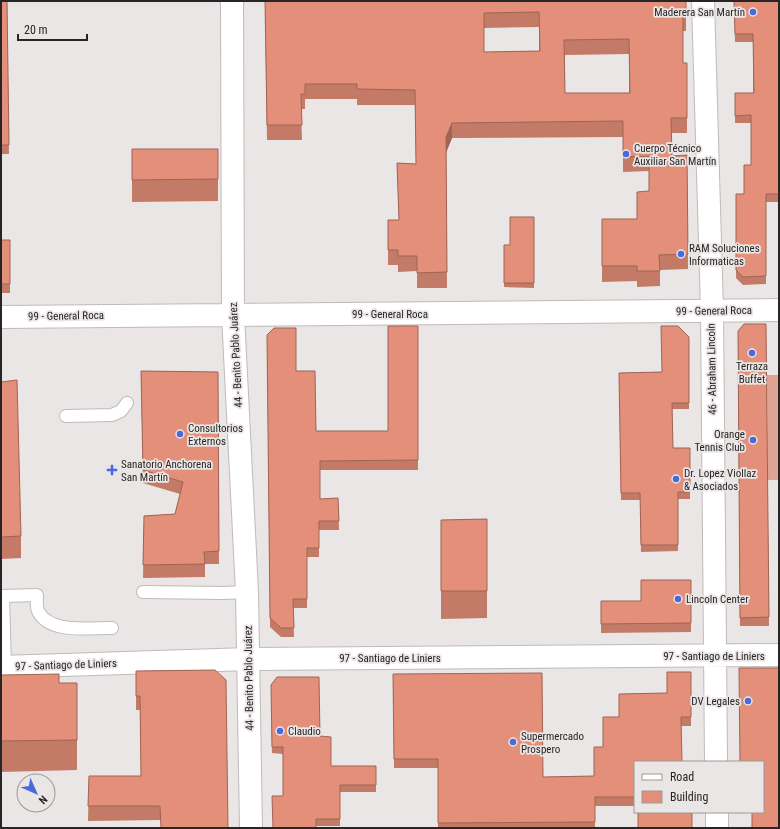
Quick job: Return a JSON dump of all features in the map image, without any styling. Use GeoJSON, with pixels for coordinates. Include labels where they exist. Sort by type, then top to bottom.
{"type":"FeatureCollection","features":[{"type":"Feature","properties":{"kind":"street","name":"44 - Benito Pablo Juárez"},"geometry":{"type":"LineString","coordinates":[[232,1],[233,315],[247,592],[251,828]]}},
{"type":"Feature","properties":{"kind":"street","name":"46 - Abraham Lincoln"},"geometry":{"type":"LineString","coordinates":[[703,1],[712,311],[716,761]]}},
{"type":"Feature","properties":{"kind":"street","name":"99 - General Roca"},"geometry":{"type":"LineString","coordinates":[[1,317],[779,310]]}},
{"type":"Feature","properties":{"kind":"street","name":"97 - Santiago de Liniers"},"geometry":{"type":"LineString","coordinates":[[3,667],[249,659],[779,655]]}},
{"type":"Feature","properties":{"kind":"street"},"geometry":{"type":"LineString","coordinates":[[717,813],[717,828]]}},
{"type":"Feature","properties":{"kind":"lane"},"geometry":{"type":"LineString","coordinates":[[66,416],[112,416],[121,411],[126,403]]}},
{"type":"Feature","properties":{"kind":"lane"},"geometry":{"type":"LineString","coordinates":[[142,592],[247,592]]}},
{"type":"Feature","properties":{"kind":"lane"},"geometry":{"type":"LineString","coordinates":[[3,667],[2,596],[37,595],[38,610],[47,622],[63,627],[112,628]]}},
{"type":"Feature","properties":{"kind":"shaded area"},"geometry":{"type":"Polygon","coordinates":[[[767,375],[779,375],[779,480],[768,480],[767,375]]]}},
{"type":"Feature","properties":{"kind":"building"},"geometry":{"type":"Polygon","coordinates":[[[1,1],[7,1],[9,145],[1,145],[1,1]]]}},
{"type":"Feature","properties":{"kind":"building"},"geometry":{"type":"Polygon","coordinates":[[[265,1],[686,1],[686,16],[683,16],[683,63],[687,63],[687,118],[671,118],[672,156],[687,155],[688,254],[659,255],[660,271],[637,271],[637,266],[602,266],[602,219],[637,219],[637,192],[649,191],[649,156],[623,157],[623,121],[452,123],[446,137],[447,272],[417,273],[417,256],[398,256],[398,250],[388,250],[388,220],[399,220],[397,163],[416,164],[415,90],[357,89],[357,84],[305,84],[305,94],[301,94],[302,125],[267,125],[265,1]],[[539,12],[484,13],[484,52],[540,51],[539,12]],[[629,39],[564,40],[565,93],[630,93],[629,39]]]}},
{"type":"Feature","properties":{"kind":"building"},"geometry":{"type":"Polygon","coordinates":[[[734,1],[779,1],[779,194],[766,194],[766,276],[743,277],[736,270],[736,194],[744,194],[744,165],[751,165],[751,115],[735,116],[735,93],[754,93],[753,34],[735,34],[734,1]]]}},
{"type":"Feature","properties":{"kind":"building"},"geometry":{"type":"Polygon","coordinates":[[[132,149],[218,149],[218,179],[132,180],[132,149]]]}},
{"type":"Feature","properties":{"kind":"building"},"geometry":{"type":"Polygon","coordinates":[[[510,217],[534,217],[534,283],[504,283],[504,245],[510,245],[510,217]]]}},
{"type":"Feature","properties":{"kind":"building"},"geometry":{"type":"Polygon","coordinates":[[[1,240],[10,240],[10,284],[1,284],[1,240]]]}},
{"type":"Feature","properties":{"kind":"building"},"geometry":{"type":"Polygon","coordinates":[[[744,324],[766,324],[769,617],[740,618],[738,331],[744,324]]]}},
{"type":"Feature","properties":{"kind":"building"},"geometry":{"type":"Polygon","coordinates":[[[388,326],[418,326],[418,460],[320,461],[320,499],[338,498],[339,521],[319,521],[319,548],[307,548],[307,599],[293,599],[294,628],[281,628],[270,618],[267,335],[274,328],[296,328],[296,371],[315,371],[316,431],[388,431],[388,326]]]}},
{"type":"Feature","properties":{"kind":"building"},"geometry":{"type":"Polygon","coordinates":[[[661,326],[678,326],[689,337],[689,403],[672,403],[673,448],[690,448],[690,492],[678,492],[678,545],[641,545],[640,493],[621,493],[619,373],[662,372],[661,326]]]}},
{"type":"Feature","properties":{"kind":"building","name":"Consultorios Externos"},"geometry":{"type":"Polygon","coordinates":[[[141,371],[218,372],[219,551],[204,552],[205,564],[143,565],[144,516],[175,514],[183,482],[143,470],[141,371]]]}},
{"type":"Feature","properties":{"kind":"building"},"geometry":{"type":"Polygon","coordinates":[[[17,380],[21,536],[1,537],[1,382],[17,380]]]}},
{"type":"Feature","properties":{"kind":"building"},"geometry":{"type":"Polygon","coordinates":[[[487,519],[487,591],[441,591],[441,520],[487,519]]]}},
{"type":"Feature","properties":{"kind":"building"},"geometry":{"type":"Polygon","coordinates":[[[641,580],[691,580],[691,623],[601,624],[601,601],[641,601],[641,580]]]}},
{"type":"Feature","properties":{"kind":"building"},"geometry":{"type":"Polygon","coordinates":[[[739,668],[779,668],[779,828],[752,828],[752,813],[764,813],[764,761],[740,761],[739,668]]]}},
{"type":"Feature","properties":{"kind":"building"},"geometry":{"type":"Polygon","coordinates":[[[215,670],[226,680],[228,828],[161,828],[160,806],[88,806],[89,776],[141,776],[140,696],[136,696],[136,671],[215,670]]]}},
{"type":"Feature","properties":{"kind":"building"},"geometry":{"type":"Polygon","coordinates":[[[667,672],[691,672],[691,717],[681,717],[682,761],[634,761],[634,797],[595,797],[595,822],[438,823],[438,759],[394,759],[393,674],[542,673],[543,777],[594,776],[594,747],[603,747],[603,717],[619,717],[619,694],[667,693],[667,672]]]}},
{"type":"Feature","properties":{"kind":"building"},"geometry":{"type":"Polygon","coordinates":[[[59,674],[59,683],[77,683],[77,740],[1,741],[1,675],[59,674]]]}},
{"type":"Feature","properties":{"kind":"building"},"geometry":{"type":"Polygon","coordinates":[[[277,677],[319,677],[320,736],[331,737],[331,766],[376,766],[376,785],[340,785],[340,819],[316,819],[316,828],[273,828],[272,796],[283,796],[283,747],[272,747],[271,685],[277,677]]]}},
{"type":"Feature","properties":{"kind":"building"},"geometry":{"type":"Polygon","coordinates":[[[638,813],[692,813],[692,828],[638,828],[638,813]]]}},
{"type":"Feature","properties":{"kind":"place","name":"Maderera San Martín"},"geometry":{"type":"Point","coordinates":[753,12]}},
{"type":"Feature","properties":{"kind":"place","name":"Cuerpo Técnico Auxiliar San Martín"},"geometry":{"type":"Point","coordinates":[626,154]}},
{"type":"Feature","properties":{"kind":"place","name":"RAM Soluciones Informaticas"},"geometry":{"type":"Point","coordinates":[681,254]}},
{"type":"Feature","properties":{"kind":"place","name":"Terraza Buffet"},"geometry":{"type":"Point","coordinates":[752,353]}},
{"type":"Feature","properties":{"kind":"place","name":"Consultorios Externos"},"geometry":{"type":"Point","coordinates":[180,434]}},
{"type":"Feature","properties":{"kind":"place","name":"Orange Tennis Club"},"geometry":{"type":"Point","coordinates":[753,440]}},
{"type":"Feature","properties":{"kind":"place","name":"Sanatorio Anchorena San Martín"},"geometry":{"type":"Point","coordinates":[112,470]}},
{"type":"Feature","properties":{"kind":"place","name":"Dr. Lopez Viollaz & Asociados"},"geometry":{"type":"Point","coordinates":[676,479]}},
{"type":"Feature","properties":{"kind":"place","name":"Lincoln Center"},"geometry":{"type":"Point","coordinates":[678,599]}},
{"type":"Feature","properties":{"kind":"place","name":"DV Legales"},"geometry":{"type":"Point","coordinates":[748,701]}},
{"type":"Feature","properties":{"kind":"place","name":"Claudio"},"geometry":{"type":"Point","coordinates":[280,731]}},
{"type":"Feature","properties":{"kind":"place","name":"Supermercado Prospero"},"geometry":{"type":"Point","coordinates":[513,742]}}]}
